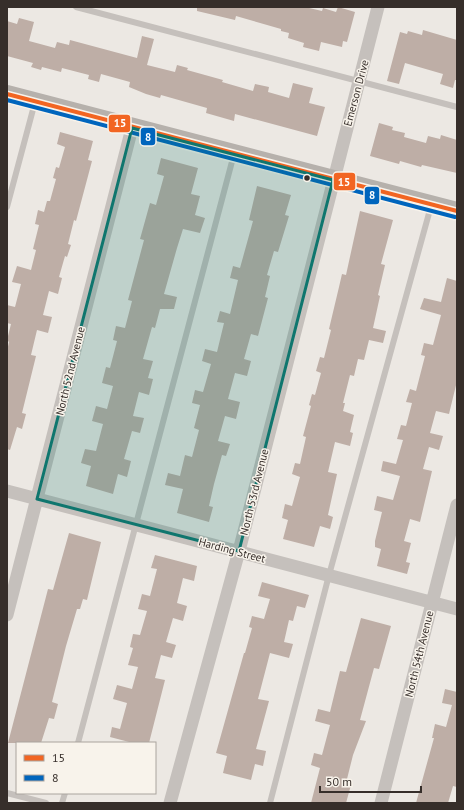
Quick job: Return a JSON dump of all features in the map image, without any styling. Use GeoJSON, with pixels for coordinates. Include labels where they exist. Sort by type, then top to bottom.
{"type":"FeatureCollection","features":[{"type":"Feature","properties":{"kind":"street","name":"Emerson Drive"},"geometry":{"type":"LineString","coordinates":[[333,180],[378,7]]}},
{"type":"Feature","properties":{"kind":"street"},"geometry":{"type":"LineString","coordinates":[[7,94],[132,128],[457,211]]}},
{"type":"Feature","properties":{"kind":"street","name":"North 52nd Avenue"},"geometry":{"type":"LineString","coordinates":[[7,615],[132,128]]}},
{"type":"Feature","properties":{"kind":"street","name":"North 53rd Avenue"},"geometry":{"type":"LineString","coordinates":[[170,803],[239,551],[333,180]]}},
{"type":"Feature","properties":{"kind":"street","name":"Harding Street"},"geometry":{"type":"LineString","coordinates":[[7,491],[457,609]]}},
{"type":"Feature","properties":{"kind":"street","name":"North 54th Avenue"},"geometry":{"type":"LineString","coordinates":[[381,803],[457,505]]}},
{"type":"Feature","properties":{"kind":"lane"},"geometry":{"type":"LineString","coordinates":[[76,7],[457,107]]}},
{"type":"Feature","properties":{"kind":"lane"},"geometry":{"type":"LineString","coordinates":[[7,207],[35,102]]}},
{"type":"Feature","properties":{"kind":"lane"},"geometry":{"type":"LineString","coordinates":[[78,742],[234,154]]}},
{"type":"Feature","properties":{"kind":"lane"},"geometry":{"type":"LineString","coordinates":[[270,803],[329,575],[431,205]]}},
{"type":"Feature","properties":{"kind":"lane"},"geometry":{"type":"LineString","coordinates":[[7,793],[46,803]]}},
{"type":"Feature","properties":{"kind":"highlighted area"},"geometry":{"type":"Polygon","coordinates":[[[132,128],[333,180],[239,551],[37,499],[132,128]]]}},
{"type":"Feature","properties":{"kind":"building"},"geometry":{"type":"Polygon","coordinates":[[[197,7],[305,7],[322,11],[323,8],[336,12],[338,7],[355,12],[347,42],[343,41],[342,47],[321,42],[319,51],[303,47],[304,43],[288,38],[289,33],[281,31],[281,29],[236,16],[235,20],[197,11],[197,7]]]}},
{"type":"Feature","properties":{"kind":"building"},"geometry":{"type":"Polygon","coordinates":[[[19,18],[34,22],[29,41],[55,48],[57,42],[69,45],[70,40],[137,58],[142,36],[154,39],[147,65],[175,72],[177,65],[188,68],[187,70],[223,80],[222,82],[253,91],[255,84],[269,87],[268,92],[289,98],[293,83],[313,88],[309,103],[325,107],[317,136],[235,114],[234,121],[206,113],[207,108],[161,95],[160,98],[146,94],[129,87],[130,82],[101,74],[99,82],[88,79],[89,75],[62,68],[61,72],[42,67],[41,70],[31,67],[33,63],[7,56],[7,21],[17,24],[19,18]]]}},
{"type":"Feature","properties":{"kind":"building"},"geometry":{"type":"Polygon","coordinates":[[[423,30],[457,40],[457,80],[455,80],[453,88],[440,84],[443,74],[405,63],[399,84],[387,81],[400,32],[407,34],[408,31],[422,35],[423,30]]]}},
{"type":"Feature","properties":{"kind":"building"},"geometry":{"type":"Polygon","coordinates":[[[379,123],[393,127],[392,130],[405,133],[404,137],[426,143],[428,136],[440,139],[441,135],[457,140],[457,173],[422,165],[421,167],[400,161],[399,164],[370,156],[379,123]]]}},
{"type":"Feature","properties":{"kind":"building"},"geometry":{"type":"Polygon","coordinates":[[[60,132],[93,141],[88,160],[92,161],[76,221],[74,220],[68,244],[71,245],[67,257],[65,256],[59,277],[62,278],[58,294],[49,291],[43,315],[52,317],[48,333],[37,330],[31,355],[36,356],[22,413],[26,414],[22,429],[17,427],[10,450],[7,449],[7,351],[9,342],[7,340],[11,324],[7,323],[7,305],[15,307],[21,284],[12,282],[17,266],[31,270],[36,250],[33,249],[39,225],[35,224],[38,210],[44,212],[47,201],[50,201],[56,179],[53,178],[56,167],[59,168],[65,147],[57,144],[60,132]]]}},
{"type":"Feature","properties":{"kind":"building"},"geometry":{"type":"Polygon","coordinates":[[[161,158],[198,168],[191,194],[200,196],[195,215],[205,218],[200,233],[183,229],[164,294],[177,297],[174,309],[160,309],[155,328],[152,327],[143,359],[153,361],[148,378],[153,379],[149,395],[139,392],[133,416],[144,418],[140,433],[132,431],[124,459],[131,461],[127,477],[118,474],[113,494],[86,486],[91,466],[81,463],[85,449],[96,451],[103,424],[92,421],[96,406],[107,409],[113,386],[102,383],[106,367],[110,368],[117,341],[113,340],[116,326],[125,328],[132,301],[128,300],[144,240],[140,239],[150,203],[156,205],[164,176],[157,174],[161,158]]]}},
{"type":"Feature","properties":{"kind":"building"},"geometry":{"type":"Polygon","coordinates":[[[257,186],[291,195],[285,215],[289,216],[278,252],[274,251],[267,275],[270,276],[265,297],[268,298],[258,336],[251,334],[244,359],[251,361],[247,376],[235,373],[228,399],[240,402],[236,419],[225,416],[218,441],[230,444],[226,456],[222,455],[214,484],[209,506],[213,507],[209,522],[177,513],[183,489],[165,485],[168,473],[180,476],[185,455],[192,457],[199,430],[194,428],[200,405],[192,403],[195,390],[203,392],[211,364],[202,361],[205,349],[217,352],[224,323],[217,322],[220,311],[230,314],[238,280],[230,278],[233,266],[240,268],[253,221],[249,220],[257,186]]]}},
{"type":"Feature","properties":{"kind":"building"},"geometry":{"type":"Polygon","coordinates":[[[360,211],[393,220],[381,264],[385,265],[378,295],[380,296],[373,328],[386,331],[383,343],[369,340],[364,360],[358,359],[354,376],[350,375],[343,403],[345,403],[343,411],[354,415],[350,432],[353,433],[350,446],[335,442],[328,472],[337,474],[328,515],[333,517],[330,529],[320,526],[314,547],[283,539],[288,520],[282,518],[285,504],[292,506],[300,477],[292,474],[295,463],[300,464],[306,437],[303,436],[311,406],[309,405],[312,394],[315,395],[321,373],[316,371],[320,357],[324,358],[342,274],[346,275],[360,211]]]}},
{"type":"Feature","properties":{"kind":"building"},"geometry":{"type":"Polygon","coordinates":[[[447,278],[457,281],[457,381],[449,414],[436,411],[430,433],[443,436],[439,450],[429,447],[423,469],[432,471],[420,522],[410,519],[404,541],[411,543],[406,562],[410,563],[407,574],[377,566],[381,549],[375,547],[375,541],[382,512],[374,510],[377,496],[393,500],[400,476],[381,471],[383,461],[396,464],[403,440],[397,439],[401,425],[406,426],[412,403],[406,402],[410,389],[416,391],[425,356],[421,355],[424,343],[433,345],[441,315],[420,309],[424,298],[441,302],[447,278]]]}},
{"type":"Feature","properties":{"kind":"building"},"geometry":{"type":"Polygon","coordinates":[[[69,533],[101,542],[87,600],[83,599],[80,609],[77,609],[66,646],[52,702],[58,704],[54,719],[49,718],[41,742],[8,743],[48,589],[53,590],[69,533]]]}},
{"type":"Feature","properties":{"kind":"building"},"geometry":{"type":"Polygon","coordinates":[[[155,555],[197,566],[194,581],[183,578],[177,603],[187,606],[183,621],[173,618],[166,642],[176,645],[172,658],[161,655],[155,678],[165,680],[149,742],[129,742],[110,737],[112,727],[120,729],[127,703],[113,699],[117,685],[132,689],[138,667],[128,665],[133,648],[130,647],[133,634],[140,635],[147,611],[138,609],[142,594],[150,596],[157,569],[151,568],[155,555]]]}},
{"type":"Feature","properties":{"kind":"building"},"geometry":{"type":"Polygon","coordinates":[[[262,582],[309,595],[305,608],[297,606],[293,621],[289,620],[284,642],[293,644],[289,658],[270,653],[258,699],[269,701],[256,749],[266,751],[263,766],[255,764],[251,780],[223,773],[227,756],[216,753],[252,628],[249,627],[252,616],[264,619],[270,599],[258,596],[262,582]]]}},
{"type":"Feature","properties":{"kind":"building"},"geometry":{"type":"Polygon","coordinates":[[[361,618],[391,626],[379,669],[374,668],[360,720],[366,721],[353,755],[346,783],[351,785],[346,803],[311,803],[320,768],[311,765],[314,753],[322,755],[330,725],[315,721],[318,709],[330,712],[340,671],[346,672],[361,618]]]}},
{"type":"Feature","properties":{"kind":"building"},"geometry":{"type":"Polygon","coordinates":[[[445,689],[457,692],[457,787],[453,786],[448,803],[416,803],[434,738],[432,738],[435,724],[446,727],[452,705],[442,703],[445,689]]]}},
{"type":"Feature","properties":{"kind":"transit line","name":"15"},"geometry":{"type":"LineString","coordinates":[[7,94],[457,211]]}},
{"type":"Feature","properties":{"kind":"transit line","name":"8"},"geometry":{"type":"LineString","coordinates":[[7,100],[455,217]]}}]}
